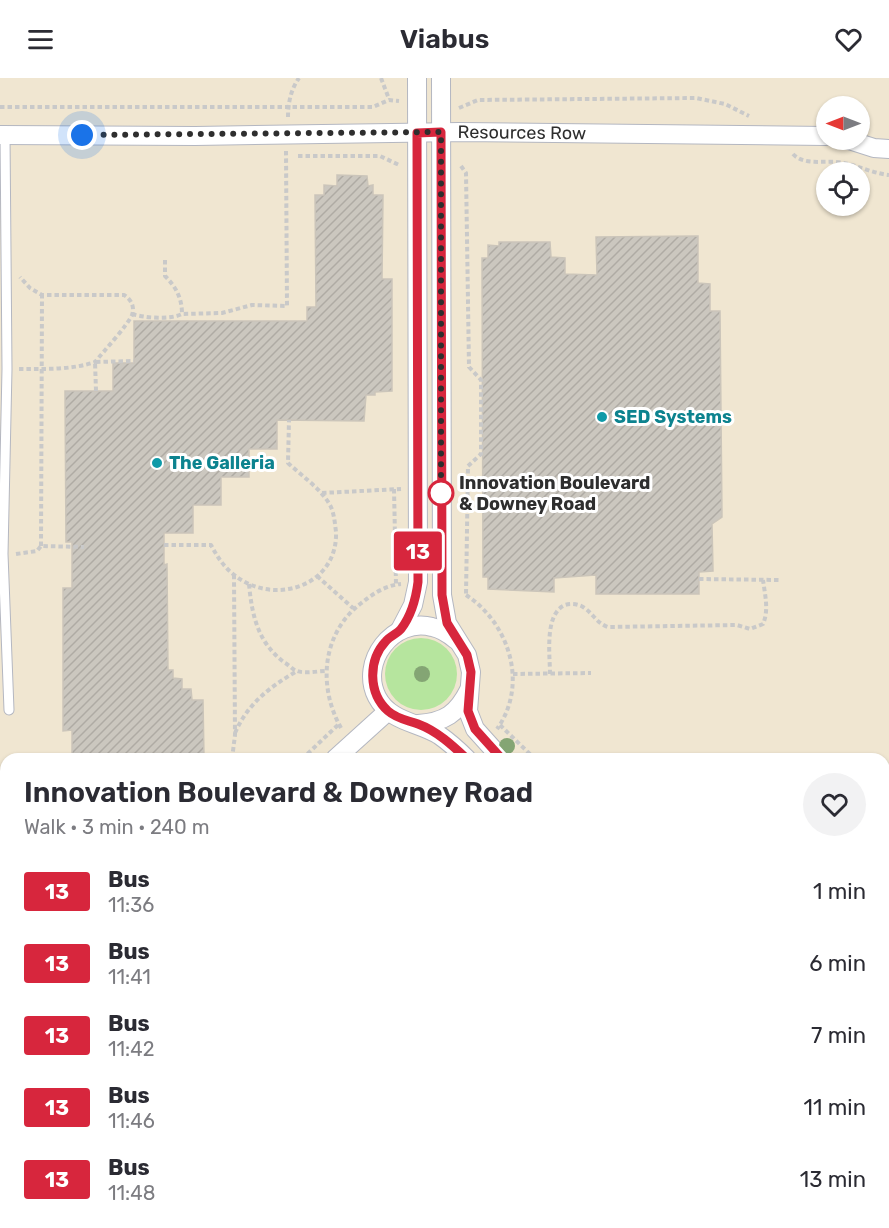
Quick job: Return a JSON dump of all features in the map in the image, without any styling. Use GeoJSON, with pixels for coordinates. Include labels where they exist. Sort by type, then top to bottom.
{"type":"FeatureCollection","features":[{"type":"Feature","properties":{"kind":"street"},"geometry":{"type":"LineString","coordinates":[[400,630],[413,606],[418,582],[417,78]]}},
{"type":"Feature","properties":{"kind":"street"},"geometry":{"type":"LineString","coordinates":[[441,78],[442,595],[447,623],[467,655],[469,663],[471,672],[468,711],[475,729],[496,753]]}},
{"type":"Feature","properties":{"kind":"street","name":"Resources Row"},"geometry":{"type":"LineString","coordinates":[[2,135],[286,135],[460,132],[816,136]]}},
{"type":"Feature","properties":{"kind":"street"},"geometry":{"type":"LineString","coordinates":[[870,147],[889,149]]}},
{"type":"Feature","properties":{"kind":"street"},"geometry":{"type":"LineString","coordinates":[[458,641],[445,631],[431,626],[415,626],[400,630],[387,639],[378,652],[373,667],[373,682],[377,697],[388,711],[402,720],[418,724],[439,735],[460,753]]}},
{"type":"Feature","properties":{"kind":"street"},"geometry":{"type":"LineString","coordinates":[[418,724],[435,723],[450,716],[462,704],[469,688]]}},
{"type":"Feature","properties":{"kind":"street"},"geometry":{"type":"LineString","coordinates":[[342,753],[388,711]]}},
{"type":"Feature","properties":{"kind":"lane"},"geometry":{"type":"LineString","coordinates":[[2,135],[7,369],[3,554],[9,710]]}},
{"type":"Feature","properties":{"kind":"path"},"geometry":{"type":"LineString","coordinates":[[132,314],[142,317],[177,316],[222,313],[252,305],[287,306],[286,135],[288,106],[294,84],[299,78]]}},
{"type":"Feature","properties":{"kind":"path"},"geometry":{"type":"LineString","coordinates":[[381,78],[389,100]]}},
{"type":"Feature","properties":{"kind":"path"},"geometry":{"type":"LineString","coordinates":[[460,132],[462,106]]}},
{"type":"Feature","properties":{"kind":"path"},"geometry":{"type":"LineString","coordinates":[[285,156],[380,156],[398,163],[403,171]]}},
{"type":"Feature","properties":{"kind":"path"},"geometry":{"type":"LineString","coordinates":[[459,164],[466,173],[469,367],[481,380],[481,454],[468,466],[466,595]]}},
{"type":"Feature","properties":{"kind":"path"},"geometry":{"type":"LineString","coordinates":[[6,260],[30,288],[42,295],[124,295],[130,298],[132,314],[95,362],[96,391]]}},
{"type":"Feature","properties":{"kind":"path"},"geometry":{"type":"LineString","coordinates":[[165,260],[165,276],[174,284],[180,296],[182,314]]}},
{"type":"Feature","properties":{"kind":"path"},"geometry":{"type":"LineString","coordinates":[[3,554],[23,554],[37,551],[41,546],[42,295]]}},
{"type":"Feature","properties":{"kind":"path"},"geometry":{"type":"LineString","coordinates":[[7,369],[43,369],[87,365],[95,362],[134,361]]}},
{"type":"Feature","properties":{"kind":"path"},"geometry":{"type":"LineString","coordinates":[[164,545],[211,545],[221,562],[234,575],[268,591],[285,591],[302,586],[317,576],[328,564],[336,543],[332,506],[288,463],[289,420]]}},
{"type":"Feature","properties":{"kind":"path"},"geometry":{"type":"LineString","coordinates":[[394,489],[396,584]]}},
{"type":"Feature","properties":{"kind":"path"},"geometry":{"type":"LineString","coordinates":[[41,546],[84,547]]}},
{"type":"Feature","properties":{"kind":"path"},"geometry":{"type":"LineString","coordinates":[[233,753],[235,735],[234,575]]}},
{"type":"Feature","properties":{"kind":"path"},"geometry":{"type":"LineString","coordinates":[[317,576],[353,608]]}},
{"type":"Feature","properties":{"kind":"path"},"geometry":{"type":"LineString","coordinates":[[699,579],[779,580]]}},
{"type":"Feature","properties":{"kind":"path"},"geometry":{"type":"LineString","coordinates":[[550,674],[553,615],[567,604],[576,604],[584,608],[600,625],[608,627],[737,626],[750,629],[763,624],[766,617],[763,580]]}},
{"type":"Feature","properties":{"kind":"path"},"geometry":{"type":"LineString","coordinates":[[249,584],[253,616],[258,631],[278,658],[297,671]]}},
{"type":"Feature","properties":{"kind":"path"},"geometry":{"type":"LineString","coordinates":[[486,742],[500,725],[508,710],[513,674],[503,634],[489,613]]}},
{"type":"Feature","properties":{"kind":"path"},"geometry":{"type":"LineString","coordinates":[[235,735],[241,721],[257,699],[269,688],[297,671],[326,671]]}},
{"type":"Feature","properties":{"kind":"path"},"geometry":{"type":"LineString","coordinates":[[513,674],[591,673]]}},
{"type":"Feature","properties":{"kind":"path"},"geometry":{"type":"LineString","coordinates":[[308,753],[339,724]]}},
{"type":"Feature","properties":{"kind":"path"},"geometry":{"type":"LineString","coordinates":[[500,725],[529,753]]}},
{"type":"Feature","properties":{"kind":"shaded area"},"geometry":{"type":"Polygon","coordinates":[[[0,78],[889,78],[889,753],[0,753],[0,78]]]}},
{"type":"Feature","properties":{"kind":"green space"},"geometry":{"type":"Polygon","coordinates":[[[428,638],[447,648],[455,660],[457,674],[455,688],[447,700],[435,708],[414,710],[395,700],[387,688],[385,667],[395,648],[407,640],[428,638]]]}},
{"type":"Feature","properties":{"kind":"building","name":"The Galleria"},"geometry":{"type":"Polygon","coordinates":[[[337,175],[367,176],[368,186],[373,185],[373,195],[383,195],[382,279],[392,279],[392,391],[366,395],[364,421],[277,420],[277,449],[249,449],[249,477],[221,477],[221,505],[193,505],[193,533],[164,533],[164,565],[167,564],[168,670],[173,670],[173,678],[182,679],[182,689],[191,689],[192,700],[203,700],[204,753],[72,753],[72,730],[63,731],[63,588],[72,588],[72,542],[66,542],[65,391],[113,391],[113,363],[134,363],[134,321],[307,321],[307,307],[316,307],[315,195],[324,195],[324,185],[337,186],[337,175]]]}},
{"type":"Feature","properties":{"kind":"building","name":"SED Systems"},"geometry":{"type":"Polygon","coordinates":[[[698,236],[698,283],[710,284],[710,311],[720,311],[722,517],[712,524],[713,571],[699,572],[699,594],[596,594],[596,575],[554,578],[554,592],[488,589],[488,577],[483,577],[482,258],[488,258],[488,245],[499,246],[499,242],[550,242],[551,257],[565,258],[565,274],[597,275],[596,237],[698,236]]]}},
{"type":"Feature","properties":{"kind":"bus line","name":"13"},"geometry":{"type":"LineString","coordinates":[[460,753],[439,735],[418,724],[402,720],[388,711],[377,697],[373,682],[373,667],[378,652],[387,639],[400,630],[408,617],[417,594],[418,582],[417,133],[441,132],[442,595],[447,623],[467,655],[471,672],[468,711],[475,729],[496,753]]}},
{"type":"Feature","properties":{"kind":"place","name":"SED Systems"},"geometry":{"type":"Point","coordinates":[602,417]}},
{"type":"Feature","properties":{"kind":"place","name":"The Galleria"},"geometry":{"type":"Point","coordinates":[157,463]}},
{"type":"Feature","properties":{"kind":"place","name":"Innovation Boulevard & Downey Road"},"geometry":{"type":"Point","coordinates":[441,493]}},
{"type":"Feature","properties":{"kind":"route"},"geometry":{"type":"LineString","coordinates":[[82,135],[195,136],[441,132],[441,495],[441,493]]}}]}
